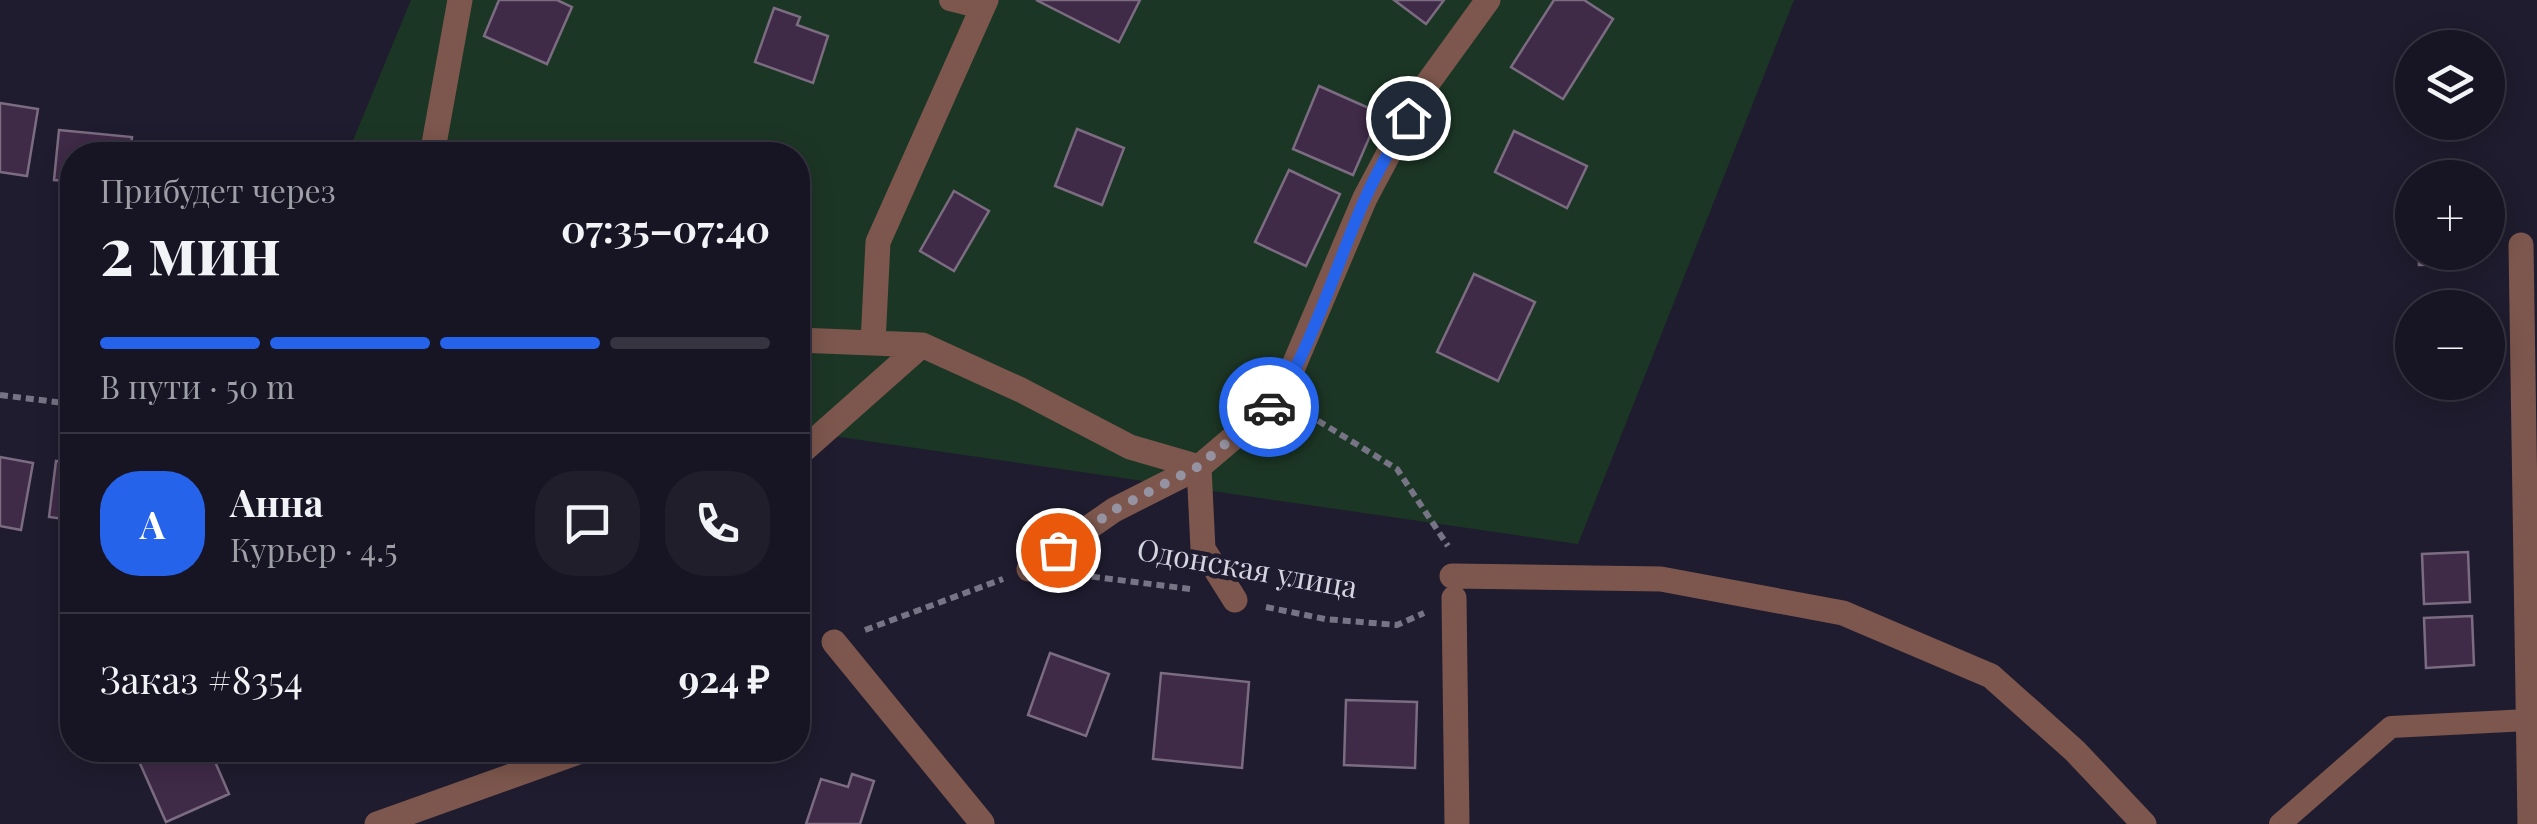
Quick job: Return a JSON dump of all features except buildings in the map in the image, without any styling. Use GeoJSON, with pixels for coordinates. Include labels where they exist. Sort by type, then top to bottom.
{"type":"FeatureCollection","features":[{"type":"Feature","properties":{"kind":"street"},"geometry":{"type":"LineString","coordinates":[[434,142],[460,0]]}},
{"type":"Feature","properties":{"kind":"street"},"geometry":{"type":"LineString","coordinates":[[1030,570],[1114,510],[1199,466],[1280,398],[1365,198],[1422,91],[1488,0]]}},
{"type":"Feature","properties":{"kind":"street"},"geometry":{"type":"LineString","coordinates":[[873,343],[878,242],[984,4]]}},
{"type":"Feature","properties":{"kind":"street"},"geometry":{"type":"LineString","coordinates":[[2521,245],[2530,824]]}},
{"type":"Feature","properties":{"kind":"street"},"geometry":{"type":"LineString","coordinates":[[810,340],[922,346],[1020,390],[1130,448],[1199,466]]}},
{"type":"Feature","properties":{"kind":"street"},"geometry":{"type":"LineString","coordinates":[[810,444],[922,346]]}},
{"type":"Feature","properties":{"kind":"street"},"geometry":{"type":"LineString","coordinates":[[1199,466],[1203,549],[1236,600]]}},
{"type":"Feature","properties":{"kind":"street"},"geometry":{"type":"LineString","coordinates":[[1457,824],[1453,587],[1661,579],[1842,613],[1991,676],[2075,751],[2144,824]]}},
{"type":"Feature","properties":{"kind":"street"},"geometry":{"type":"LineString","coordinates":[[834,642],[982,822]]}},
{"type":"Feature","properties":{"kind":"street"},"geometry":{"type":"LineString","coordinates":[[377,824],[550,762]]}},
{"type":"Feature","properties":{"kind":"lane"},"geometry":{"type":"LineString","coordinates":[[950,0],[984,4]]}},
{"type":"Feature","properties":{"kind":"lane"},"geometry":{"type":"LineString","coordinates":[[2280,824],[2391,727],[2528,720]]}},
{"type":"Feature","properties":{"kind":"path"},"geometry":{"type":"LineString","coordinates":[[0,394],[60,402]]}},
{"type":"Feature","properties":{"kind":"path"},"geometry":{"type":"LineString","coordinates":[[1280,398],[1397,469],[1450,549],[1453,587]]}},
{"type":"Feature","properties":{"kind":"path","name":"Одонская улица"},"geometry":{"type":"LineString","coordinates":[[834,642],[1030,570],[1190,589],[1325,619],[1397,626],[1453,587]]}},
{"type":"Feature","properties":{"kind":"green space"},"geometry":{"type":"Polygon","coordinates":[[[411,0],[1794,0],[1578,544],[810,433],[810,142],[352,142],[411,0]]]}},
{"type":"Feature","properties":{"kind":"way so far"},"geometry":{"type":"LineString","coordinates":[[1058,550],[1114,510],[1199,466],[1269,407]]}},
{"type":"Feature","properties":{"kind":"route"},"geometry":{"type":"LineString","coordinates":[[1269,407],[1280,398],[1297,363],[1365,198],[1408,118]]}}]}
